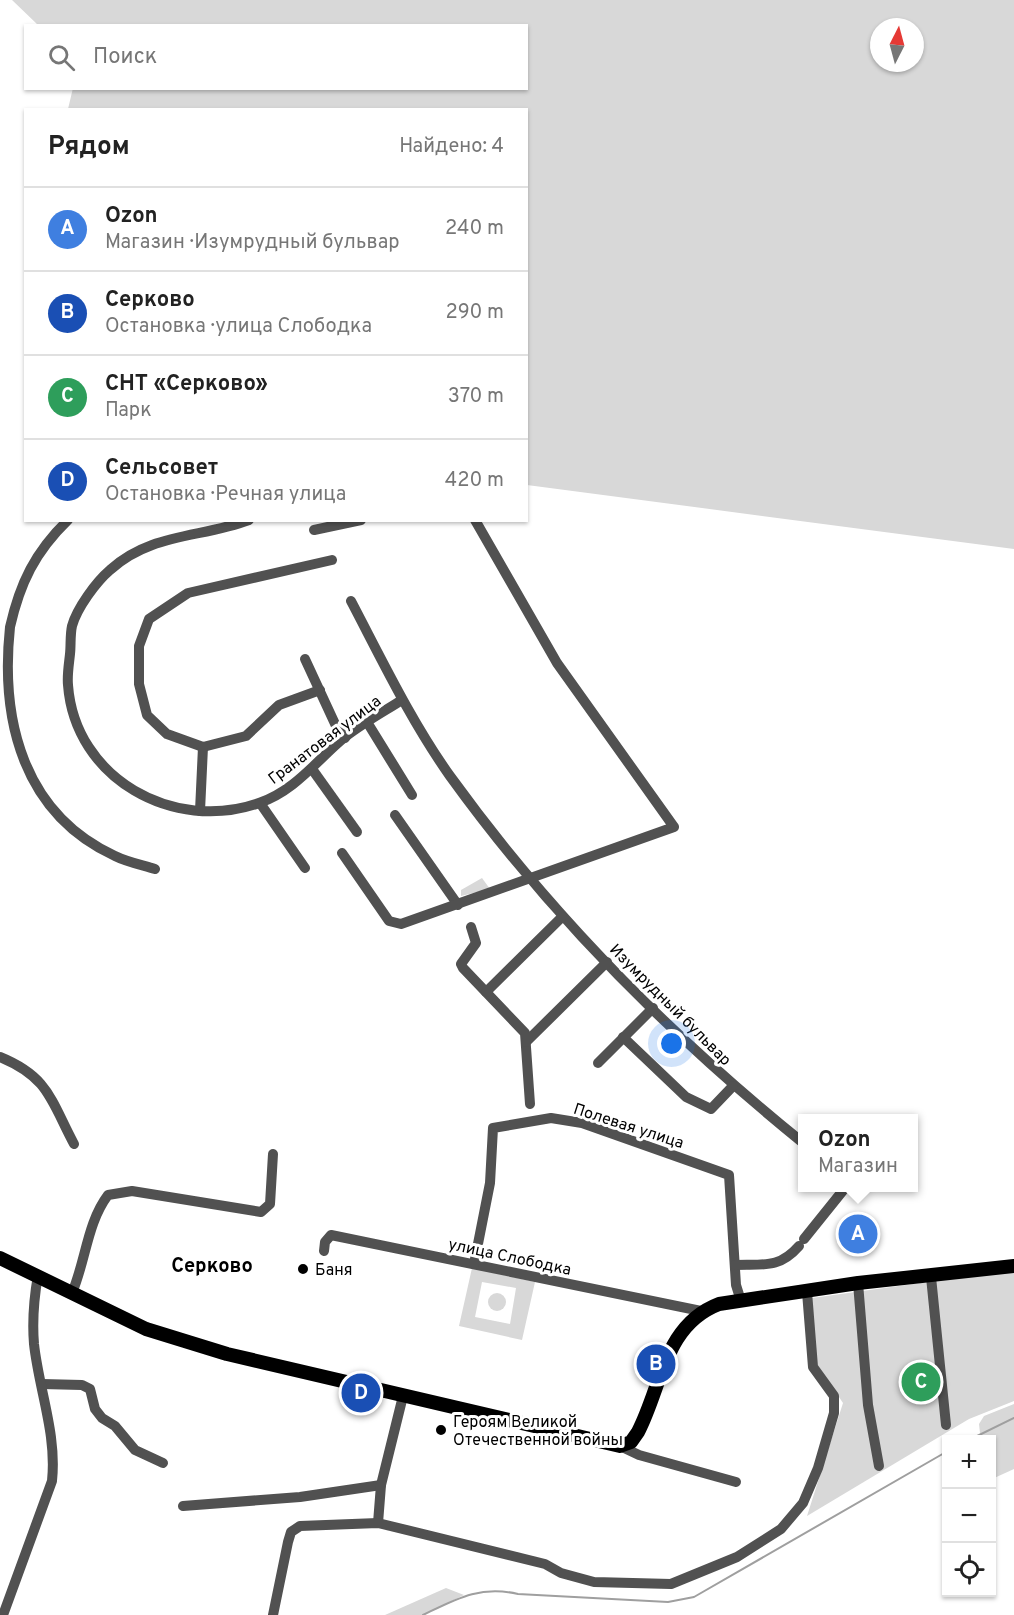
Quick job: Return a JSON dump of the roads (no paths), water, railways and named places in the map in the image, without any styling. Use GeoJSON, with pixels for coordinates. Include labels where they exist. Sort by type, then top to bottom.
{"type":"FeatureCollection","features":[{"type":"Feature","properties":{"kind":"main road"},"geometry":{"type":"LineString","coordinates":[[0,1258],[156,1332],[226,1354],[620,1446],[631,1442],[638,1432],[682,1329],[701,1311],[719,1304],[807,1293],[858,1283],[931,1277],[1014,1266]]}},
{"type":"Feature","properties":{"kind":"street"},"geometry":{"type":"LineString","coordinates":[[66,522],[47,540],[23,579],[12,618],[3,658],[2,698],[10,738],[27,776],[50,809],[80,836],[116,856],[154,869]]}},
{"type":"Feature","properties":{"kind":"street","name":"Гранатовая улица"},"geometry":{"type":"LineString","coordinates":[[244,522],[230,528],[155,542],[110,569],[92,592],[72,626],[68,685],[73,711],[101,765],[136,794],[168,806],[200,811],[236,809],[261,803],[289,787],[345,738],[402,700]]}},
{"type":"Feature","properties":{"kind":"street"},"geometry":{"type":"LineString","coordinates":[[314,530],[352,522]]}},
{"type":"Feature","properties":{"kind":"street"},"geometry":{"type":"LineString","coordinates":[[342,853],[389,921],[401,924],[458,905],[530,876],[674,828],[557,663],[476,522]]}},
{"type":"Feature","properties":{"kind":"street"},"geometry":{"type":"LineString","coordinates":[[320,690],[279,705],[246,736],[203,747],[167,734],[147,715],[139,684],[139,646],[149,619],[188,593],[332,560]]}},
{"type":"Feature","properties":{"kind":"street","name":"Изумрудный бульвар"},"geometry":{"type":"LineString","coordinates":[[351,601],[402,700],[450,775],[562,917],[733,1086],[798,1139]]}},
{"type":"Feature","properties":{"kind":"street"},"geometry":{"type":"LineString","coordinates":[[306,660],[345,738]]}},
{"type":"Feature","properties":{"kind":"street"},"geometry":{"type":"LineString","coordinates":[[367,722],[412,795]]}},
{"type":"Feature","properties":{"kind":"street"},"geometry":{"type":"LineString","coordinates":[[200,811],[203,747]]}},
{"type":"Feature","properties":{"kind":"street"},"geometry":{"type":"LineString","coordinates":[[312,769],[357,832]]}},
{"type":"Feature","properties":{"kind":"street"},"geometry":{"type":"LineString","coordinates":[[261,803],[305,868]]}},
{"type":"Feature","properties":{"kind":"street"},"geometry":{"type":"LineString","coordinates":[[395,815],[458,905]]}},
{"type":"Feature","properties":{"kind":"street"},"geometry":{"type":"LineString","coordinates":[[486,992],[562,917]]}},
{"type":"Feature","properties":{"kind":"street"},"geometry":{"type":"LineString","coordinates":[[471,927],[475,946],[461,964],[525,1033],[530,1104]]}},
{"type":"Feature","properties":{"kind":"street"},"geometry":{"type":"LineString","coordinates":[[526,1042],[607,962]]}},
{"type":"Feature","properties":{"kind":"street"},"geometry":{"type":"LineString","coordinates":[[598,1063],[654,1008]]}},
{"type":"Feature","properties":{"kind":"street"},"geometry":{"type":"LineString","coordinates":[[624,1037],[686,1097],[711,1109],[733,1086]]}},
{"type":"Feature","properties":{"kind":"street"},"geometry":{"type":"LineString","coordinates":[[0,1057],[32,1073],[44,1085],[74,1144]]}},
{"type":"Feature","properties":{"kind":"street","name":"Полевая улица"},"geometry":{"type":"LineString","coordinates":[[474,1264],[490,1184],[493,1128],[551,1118],[582,1123],[729,1175],[736,1285],[741,1301]]}},
{"type":"Feature","properties":{"kind":"street"},"geometry":{"type":"LineString","coordinates":[[72,1293],[84,1265],[95,1215],[108,1195],[132,1191],[261,1212],[270,1204],[273,1155]]}},
{"type":"Feature","properties":{"kind":"street"},"geometry":{"type":"LineString","coordinates":[[735,1265],[779,1263],[788,1259],[841,1192]]}},
{"type":"Feature","properties":{"kind":"street","name":"улица Слободка"},"geometry":{"type":"LineString","coordinates":[[324,1251],[325,1242],[331,1235],[701,1311]]}},
{"type":"Feature","properties":{"kind":"street"},"geometry":{"type":"LineString","coordinates":[[3,1615],[52,1481],[54,1466],[42,1383],[34,1346],[32,1318],[39,1275]]}},
{"type":"Feature","properties":{"kind":"street"},"geometry":{"type":"LineString","coordinates":[[931,1277],[946,1425]]}},
{"type":"Feature","properties":{"kind":"street"},"geometry":{"type":"LineString","coordinates":[[858,1283],[868,1405],[879,1466]]}},
{"type":"Feature","properties":{"kind":"street"},"geometry":{"type":"LineString","coordinates":[[273,1615],[291,1532],[300,1526],[378,1524],[545,1564],[561,1573],[594,1582],[671,1584],[687,1580],[737,1557],[782,1529],[803,1503],[818,1468],[834,1413],[834,1396],[813,1367],[807,1293]]}},
{"type":"Feature","properties":{"kind":"street"},"geometry":{"type":"LineString","coordinates":[[42,1383],[81,1385],[90,1389],[95,1408],[102,1418],[115,1426],[135,1450],[163,1463]]}},
{"type":"Feature","properties":{"kind":"street"},"geometry":{"type":"LineString","coordinates":[[378,1524],[381,1485],[403,1396]]}},
{"type":"Feature","properties":{"kind":"street"},"geometry":{"type":"LineString","coordinates":[[620,1446],[639,1455],[736,1482]]}},
{"type":"Feature","properties":{"kind":"street"},"geometry":{"type":"LineString","coordinates":[[183,1506],[300,1497],[381,1485]]}},
{"type":"Feature","properties":{"kind":"waterway"},"geometry":{"type":"LineString","coordinates":[[979,1435],[1014,1418]]}},
{"type":"Feature","properties":{"kind":"waterway"},"geometry":{"type":"LineString","coordinates":[[423,1615],[469,1595],[492,1591],[668,1602],[694,1597],[942,1454]]}},
{"type":"Feature","properties":{"kind":"place","name":"Ozon"},"geometry":{"type":"Point","coordinates":[858,1234]}},
{"type":"Feature","properties":{"kind":"place","name":"Баня"},"geometry":{"type":"Point","coordinates":[303,1269]}},
{"type":"Feature","properties":{"kind":"place","name":"Серково"},"geometry":{"type":"Point","coordinates":[656,1364]}},
{"type":"Feature","properties":{"kind":"place","name":"СНТ «Серково»"},"geometry":{"type":"Point","coordinates":[921,1382]}},
{"type":"Feature","properties":{"kind":"place","name":"Сельсовет"},"geometry":{"type":"Point","coordinates":[361,1393]}},
{"type":"Feature","properties":{"kind":"place","name":"Героям Великой Отечественной войны"},"geometry":{"type":"Point","coordinates":[441,1430]}},
{"type":"Feature","properties":{"kind":"district","name":"Серково"},"geometry":{"type":"Point","coordinates":[212,1265]}}]}
